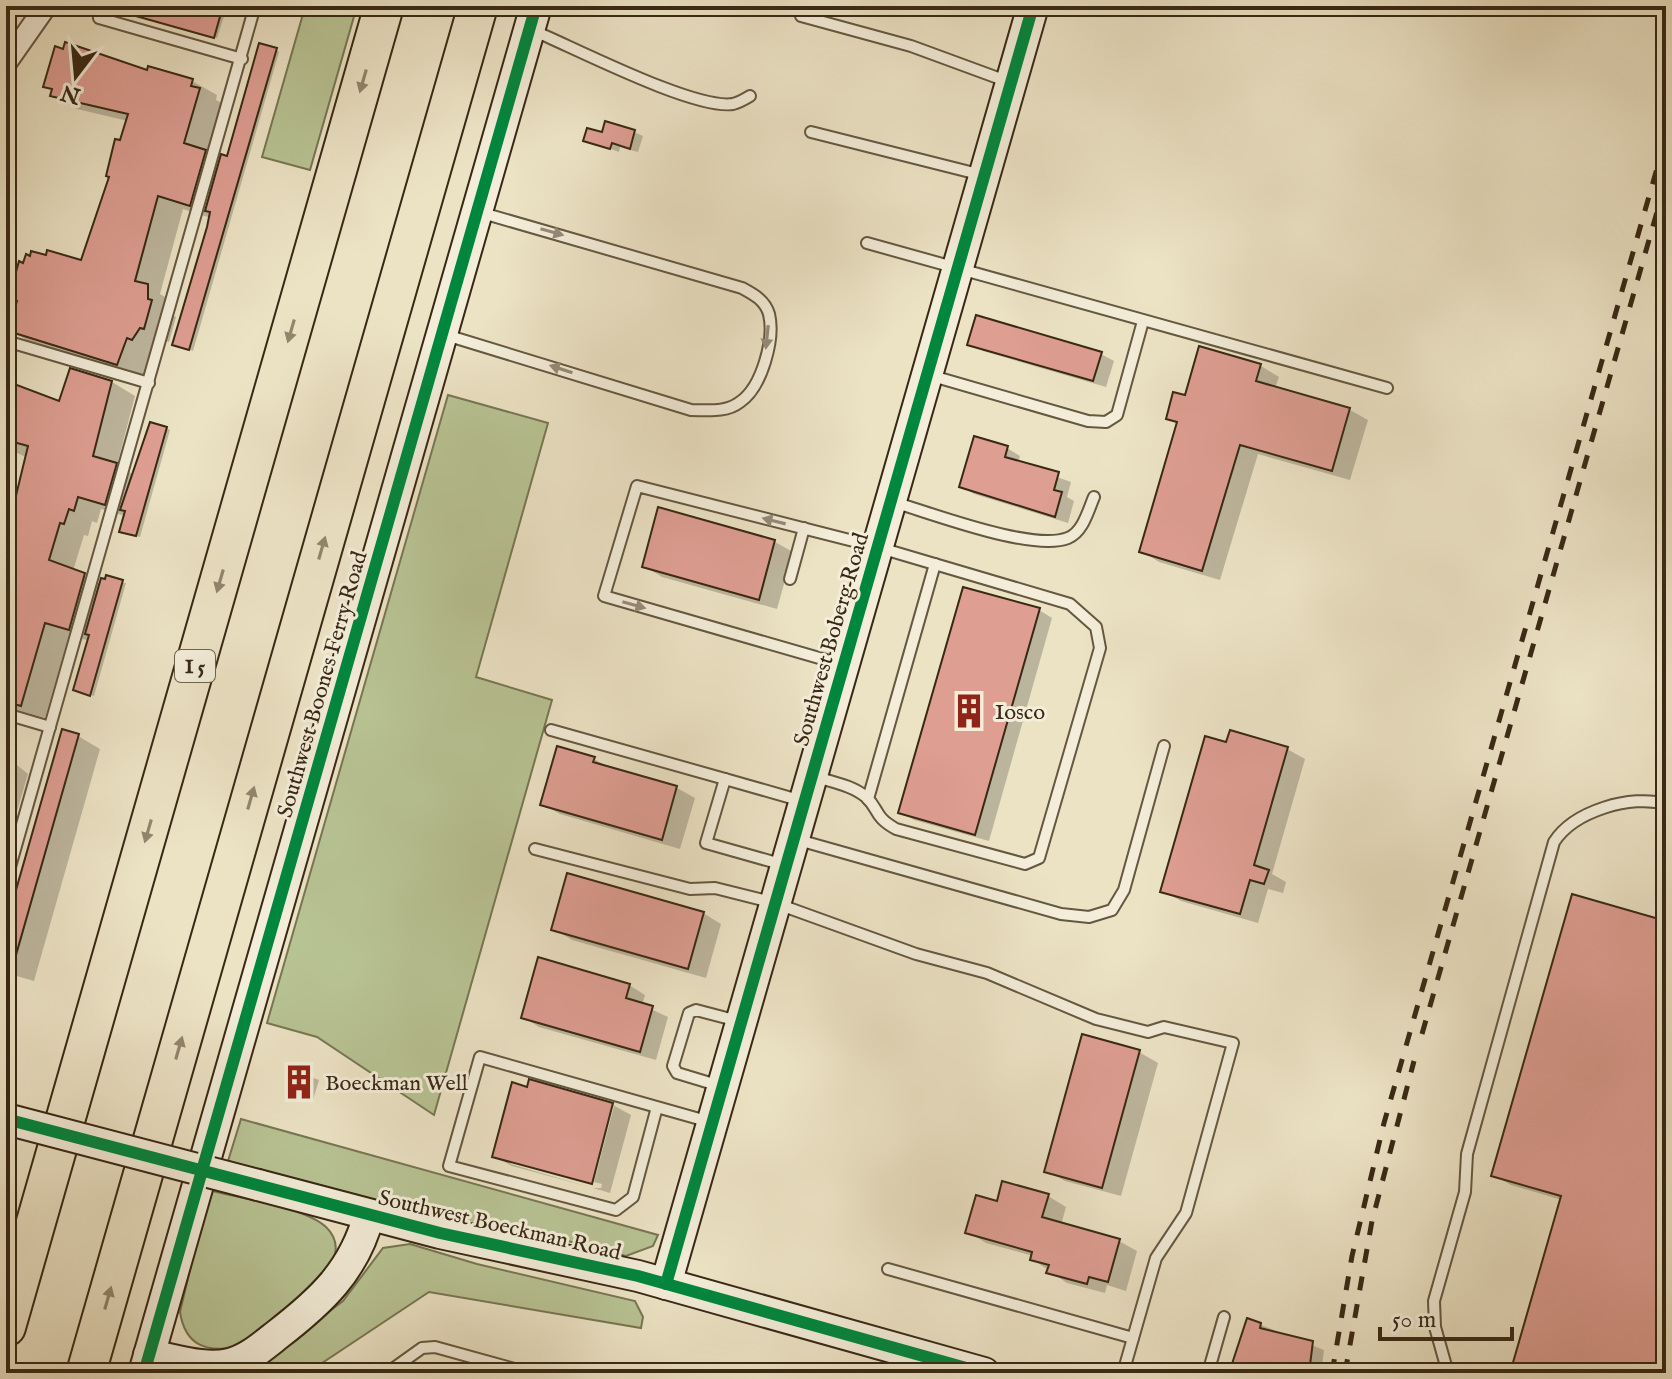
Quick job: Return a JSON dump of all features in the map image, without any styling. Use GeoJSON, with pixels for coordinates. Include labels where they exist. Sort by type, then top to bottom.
{"type":"FeatureCollection","features":[{"type":"Feature","properties":{"kind":"highway","name":"I 5"},"geometry":{"type":"LineString","coordinates":[[6,1327],[384,6]]}},
{"type":"Feature","properties":{"kind":"highway"},"geometry":{"type":"LineString","coordinates":[[86,1373],[478,6]]}},
{"type":"Feature","properties":{"kind":"street"},"geometry":{"type":"LineString","coordinates":[[6,63],[46,6]]}},
{"type":"Feature","properties":{"kind":"street","name":"Southwest Boberg Road"},"geometry":{"type":"LineString","coordinates":[[666,1284],[1033,6]]}},
{"type":"Feature","properties":{"kind":"street","name":"Southwest Boones Ferry Road"},"geometry":{"type":"LineString","coordinates":[[147,1364],[533,17]]}},
{"type":"Feature","properties":{"kind":"street","name":"Southwest Boeckman Road"},"geometry":{"type":"LineString","coordinates":[[6,1119],[369,1215],[567,1258],[984,1373]]}},
{"type":"Feature","properties":{"kind":"street"},"geometry":{"type":"LineString","coordinates":[[147,1364],[212,1365],[246,1357],[316,1305],[336,1285],[358,1248],[369,1215]]}},
{"type":"Feature","properties":{"kind":"lane"},"geometry":{"type":"LineString","coordinates":[[102,6],[99,18],[242,59]]}},
{"type":"Feature","properties":{"kind":"lane"},"geometry":{"type":"LineString","coordinates":[[6,881],[255,6]]}},
{"type":"Feature","properties":{"kind":"lane"},"geometry":{"type":"LineString","coordinates":[[801,16],[911,46],[1011,82]]}},
{"type":"Feature","properties":{"kind":"lane"},"geometry":{"type":"LineString","coordinates":[[533,17],[674,91],[714,103],[734,104],[750,96]]}},
{"type":"Feature","properties":{"kind":"lane"},"geometry":{"type":"LineString","coordinates":[[811,132],[984,176]]}},
{"type":"Feature","properties":{"kind":"lane"},"geometry":{"type":"LineString","coordinates":[[443,335],[691,410],[720,411],[741,402],[756,383],[764,360],[769,314],[759,298],[742,288],[477,211]]}},
{"type":"Feature","properties":{"kind":"lane"},"geometry":{"type":"LineString","coordinates":[[867,243],[1387,388]]}},
{"type":"Feature","properties":{"kind":"lane"},"geometry":{"type":"LineString","coordinates":[[927,374],[1088,421],[1106,422],[1117,415],[1143,321]]}},
{"type":"Feature","properties":{"kind":"lane"},"geometry":{"type":"LineString","coordinates":[[6,341],[149,383]]}},
{"type":"Feature","properties":{"kind":"lane"},"geometry":{"type":"LineString","coordinates":[[551,730],[725,779],[808,789],[851,787],[868,799],[879,819],[896,829],[1025,864],[1039,858],[1100,648],[1096,627],[1070,604],[877,547],[637,486],[604,596],[843,665]]}},
{"type":"Feature","properties":{"kind":"lane"},"geometry":{"type":"LineString","coordinates":[[890,501],[1017,538],[1054,541],[1070,538],[1080,529],[1094,497]]}},
{"type":"Feature","properties":{"kind":"lane"},"geometry":{"type":"LineString","coordinates":[[790,579],[804,528]]}},
{"type":"Feature","properties":{"kind":"lane"},"geometry":{"type":"LineString","coordinates":[[868,799],[935,564]]}},
{"type":"Feature","properties":{"kind":"lane"},"geometry":{"type":"LineString","coordinates":[[6,714],[50,727]]}},
{"type":"Feature","properties":{"kind":"lane"},"geometry":{"type":"LineString","coordinates":[[725,779],[706,843],[789,852],[1061,914],[1089,917],[1112,910],[1124,890],[1164,746]]}},
{"type":"Feature","properties":{"kind":"lane"},"geometry":{"type":"LineString","coordinates":[[1448,1373],[1435,1327],[1434,1301],[1465,1192],[1467,1154],[1554,842],[1564,827],[1634,800],[1666,804]]}},
{"type":"Feature","properties":{"kind":"lane"},"geometry":{"type":"LineString","coordinates":[[535,849],[690,889],[715,888],[775,903],[902,950],[987,973],[1096,1019],[1148,1032],[1164,1027],[1233,1043],[1186,1213],[1156,1258],[1123,1373]]}},
{"type":"Feature","properties":{"kind":"lane"},"geometry":{"type":"LineString","coordinates":[[722,1087],[677,1073],[673,1066],[689,1013],[696,1010],[741,1022]]}},
{"type":"Feature","properties":{"kind":"lane"},"geometry":{"type":"LineString","coordinates":[[657,1107],[633,1197],[616,1210],[449,1166],[480,1057],[712,1122]]}},
{"type":"Feature","properties":{"kind":"lane"},"geometry":{"type":"LineString","coordinates":[[888,1269],[1133,1338]]}},
{"type":"Feature","properties":{"kind":"lane"},"geometry":{"type":"LineString","coordinates":[[1208,1373],[1224,1317]]}},
{"type":"Feature","properties":{"kind":"lane"},"geometry":{"type":"LineString","coordinates":[[387,1373],[422,1348],[435,1347],[529,1373]]}},
{"type":"Feature","properties":{"kind":"green space"},"geometry":{"type":"Polygon","coordinates":[[[295,6],[357,6],[310,170],[262,157],[303,14],[294,11],[295,6]]]}},
{"type":"Feature","properties":{"kind":"green space"},"geometry":{"type":"Polygon","coordinates":[[[448,395],[548,423],[476,677],[552,700],[434,1115],[317,1037],[267,1023],[448,395]]]}},
{"type":"Feature","properties":{"kind":"green space"},"geometry":{"type":"Polygon","coordinates":[[[241,1119],[658,1235],[653,1246],[626,1256],[533,1232],[456,1221],[228,1161],[241,1119]]]}},
{"type":"Feature","properties":{"kind":"green space"},"geometry":{"type":"Polygon","coordinates":[[[209,1190],[303,1214],[326,1227],[335,1243],[333,1260],[323,1278],[307,1295],[237,1347],[226,1349],[207,1347],[192,1339],[180,1312],[209,1190]]]}},
{"type":"Feature","properties":{"kind":"green space"},"geometry":{"type":"Polygon","coordinates":[[[410,1244],[477,1264],[635,1301],[643,1317],[641,1328],[429,1292],[307,1373],[243,1373],[259,1365],[343,1301],[383,1248],[410,1244]]]}},
{"type":"Feature","properties":{"kind":"building"},"geometry":{"type":"Polygon","coordinates":[[[119,6],[223,6],[214,38],[118,11],[119,6]]]}},
{"type":"Feature","properties":{"kind":"building"},"geometry":{"type":"Polygon","coordinates":[[[65,42],[147,70],[148,66],[193,79],[191,86],[200,88],[184,143],[206,150],[190,206],[158,196],[135,281],[148,284],[148,299],[152,300],[144,329],[140,328],[132,340],[127,338],[117,365],[8,331],[17,301],[13,300],[15,292],[11,290],[19,261],[23,263],[26,254],[30,256],[31,251],[46,255],[47,250],[81,260],[109,177],[106,176],[115,139],[120,140],[128,114],[50,96],[52,89],[43,87],[55,46],[63,49],[65,42]]]}},
{"type":"Feature","properties":{"kind":"building"},"geometry":{"type":"Polygon","coordinates":[[[259,43],[277,48],[189,350],[172,345],[207,227],[210,212],[205,211],[221,154],[227,156],[259,43]]]}},
{"type":"Feature","properties":{"kind":"building"},"geometry":{"type":"Polygon","coordinates":[[[605,121],[635,130],[630,149],[612,143],[610,149],[583,141],[587,128],[602,132],[605,121]]]}},
{"type":"Feature","properties":{"kind":"building"},"geometry":{"type":"Polygon","coordinates":[[[976,315],[1102,352],[1093,381],[967,345],[976,315]]]}},
{"type":"Feature","properties":{"kind":"building"},"geometry":{"type":"Polygon","coordinates":[[[1199,346],[1261,364],[1256,381],[1350,408],[1332,471],[1240,445],[1202,571],[1139,552],[1177,422],[1166,419],[1173,392],[1185,395],[1199,346]]]}},
{"type":"Feature","properties":{"kind":"building"},"geometry":{"type":"Polygon","coordinates":[[[70,368],[112,381],[93,456],[117,463],[105,505],[78,497],[74,511],[69,509],[64,524],[60,523],[49,560],[85,573],[69,630],[45,623],[21,706],[6,702],[6,537],[28,446],[6,440],[6,392],[9,382],[59,401],[70,368]]]}},
{"type":"Feature","properties":{"kind":"building"},"geometry":{"type":"Polygon","coordinates":[[[150,422],[167,427],[136,536],[119,532],[125,511],[120,510],[150,422]]]}},
{"type":"Feature","properties":{"kind":"building"},"geometry":{"type":"Polygon","coordinates":[[[974,436],[1008,446],[1005,457],[1059,472],[1054,490],[1062,492],[1055,517],[959,487],[974,436]]]}},
{"type":"Feature","properties":{"kind":"building"},"geometry":{"type":"Polygon","coordinates":[[[658,507],[775,540],[759,600],[642,567],[658,507]]]}},
{"type":"Feature","properties":{"kind":"building"},"geometry":{"type":"Polygon","coordinates":[[[106,575],[123,580],[90,696],[73,690],[101,578],[105,579],[106,575]]]}},
{"type":"Feature","properties":{"kind":"building","name":"Iosco"},"geometry":{"type":"Polygon","coordinates":[[[963,587],[1040,608],[975,835],[898,813],[963,587]]]}},
{"type":"Feature","properties":{"kind":"building"},"geometry":{"type":"Polygon","coordinates":[[[62,729],[79,734],[10,976],[6,975],[6,925],[62,729]]]}},
{"type":"Feature","properties":{"kind":"building"},"geometry":{"type":"Polygon","coordinates":[[[1230,730],[1288,747],[1254,865],[1269,870],[1264,884],[1250,880],[1240,914],[1160,892],[1205,736],[1226,742],[1230,730]]]}},
{"type":"Feature","properties":{"kind":"building"},"geometry":{"type":"Polygon","coordinates":[[[557,746],[595,757],[593,762],[677,786],[662,840],[540,805],[557,746]]]}},
{"type":"Feature","properties":{"kind":"building"},"geometry":{"type":"Polygon","coordinates":[[[567,873],[704,912],[688,969],[551,930],[567,873]]]}},
{"type":"Feature","properties":{"kind":"building"},"geometry":{"type":"Polygon","coordinates":[[[1572,894],[1666,921],[1666,1373],[1510,1373],[1561,1196],[1491,1176],[1572,894]]]}},
{"type":"Feature","properties":{"kind":"building"},"geometry":{"type":"Polygon","coordinates":[[[538,957],[630,984],[626,998],[653,1006],[640,1052],[521,1018],[538,957]]]}},
{"type":"Feature","properties":{"kind":"building"},"geometry":{"type":"Polygon","coordinates":[[[1082,1034],[1140,1050],[1102,1188],[1044,1172],[1082,1034]]]}},
{"type":"Feature","properties":{"kind":"building","name":"Boeckman Well"},"geometry":{"type":"Polygon","coordinates":[[[294,1069],[311,1073],[305,1096],[288,1091],[294,1069]]]}},
{"type":"Feature","properties":{"kind":"building"},"geometry":{"type":"Polygon","coordinates":[[[529,1079],[613,1103],[592,1184],[492,1157],[512,1082],[527,1087],[529,1079]]]}},
{"type":"Feature","properties":{"kind":"building"},"geometry":{"type":"Polygon","coordinates":[[[1002,1181],[1049,1194],[1042,1217],[1120,1239],[1108,1282],[1089,1277],[1087,1284],[1046,1273],[1049,1265],[1030,1260],[1032,1252],[965,1233],[976,1195],[997,1201],[1002,1181]]]}},
{"type":"Feature","properties":{"kind":"building"},"geometry":{"type":"Polygon","coordinates":[[[1247,1318],[1261,1323],[1260,1328],[1313,1341],[1309,1373],[1229,1373],[1247,1318]]]}},
{"type":"Feature","properties":{"kind":"railway"},"geometry":{"type":"LineString","coordinates":[[1332,1373],[1352,1256],[1384,1123],[1666,137]]}},
{"type":"Feature","properties":{"kind":"railway"},"geometry":{"type":"LineString","coordinates":[[1422,1034],[1665,184]]}},
{"type":"Feature","properties":{"kind":"railway"},"geometry":{"type":"LineString","coordinates":[[1345,1373],[1372,1221],[1414,1061]]}},
{"type":"Feature","properties":{"kind":"cycle path"},"geometry":{"type":"LineString","coordinates":[[144,1373],[536,6]]}},
{"type":"Feature","properties":{"kind":"cycle path"},"geometry":{"type":"LineString","coordinates":[[666,1284],[1033,6]]}},
{"type":"Feature","properties":{"kind":"cycle path"},"geometry":{"type":"LineString","coordinates":[[6,1119],[440,1233],[638,1276],[984,1373]]}},
{"type":"Feature","properties":{"kind":"place","name":"Iosco"},"geometry":{"type":"Point","coordinates":[969,711]}},
{"type":"Feature","properties":{"kind":"place","name":"Boeckman Well"},"geometry":{"type":"Point","coordinates":[299,1082]}}]}
